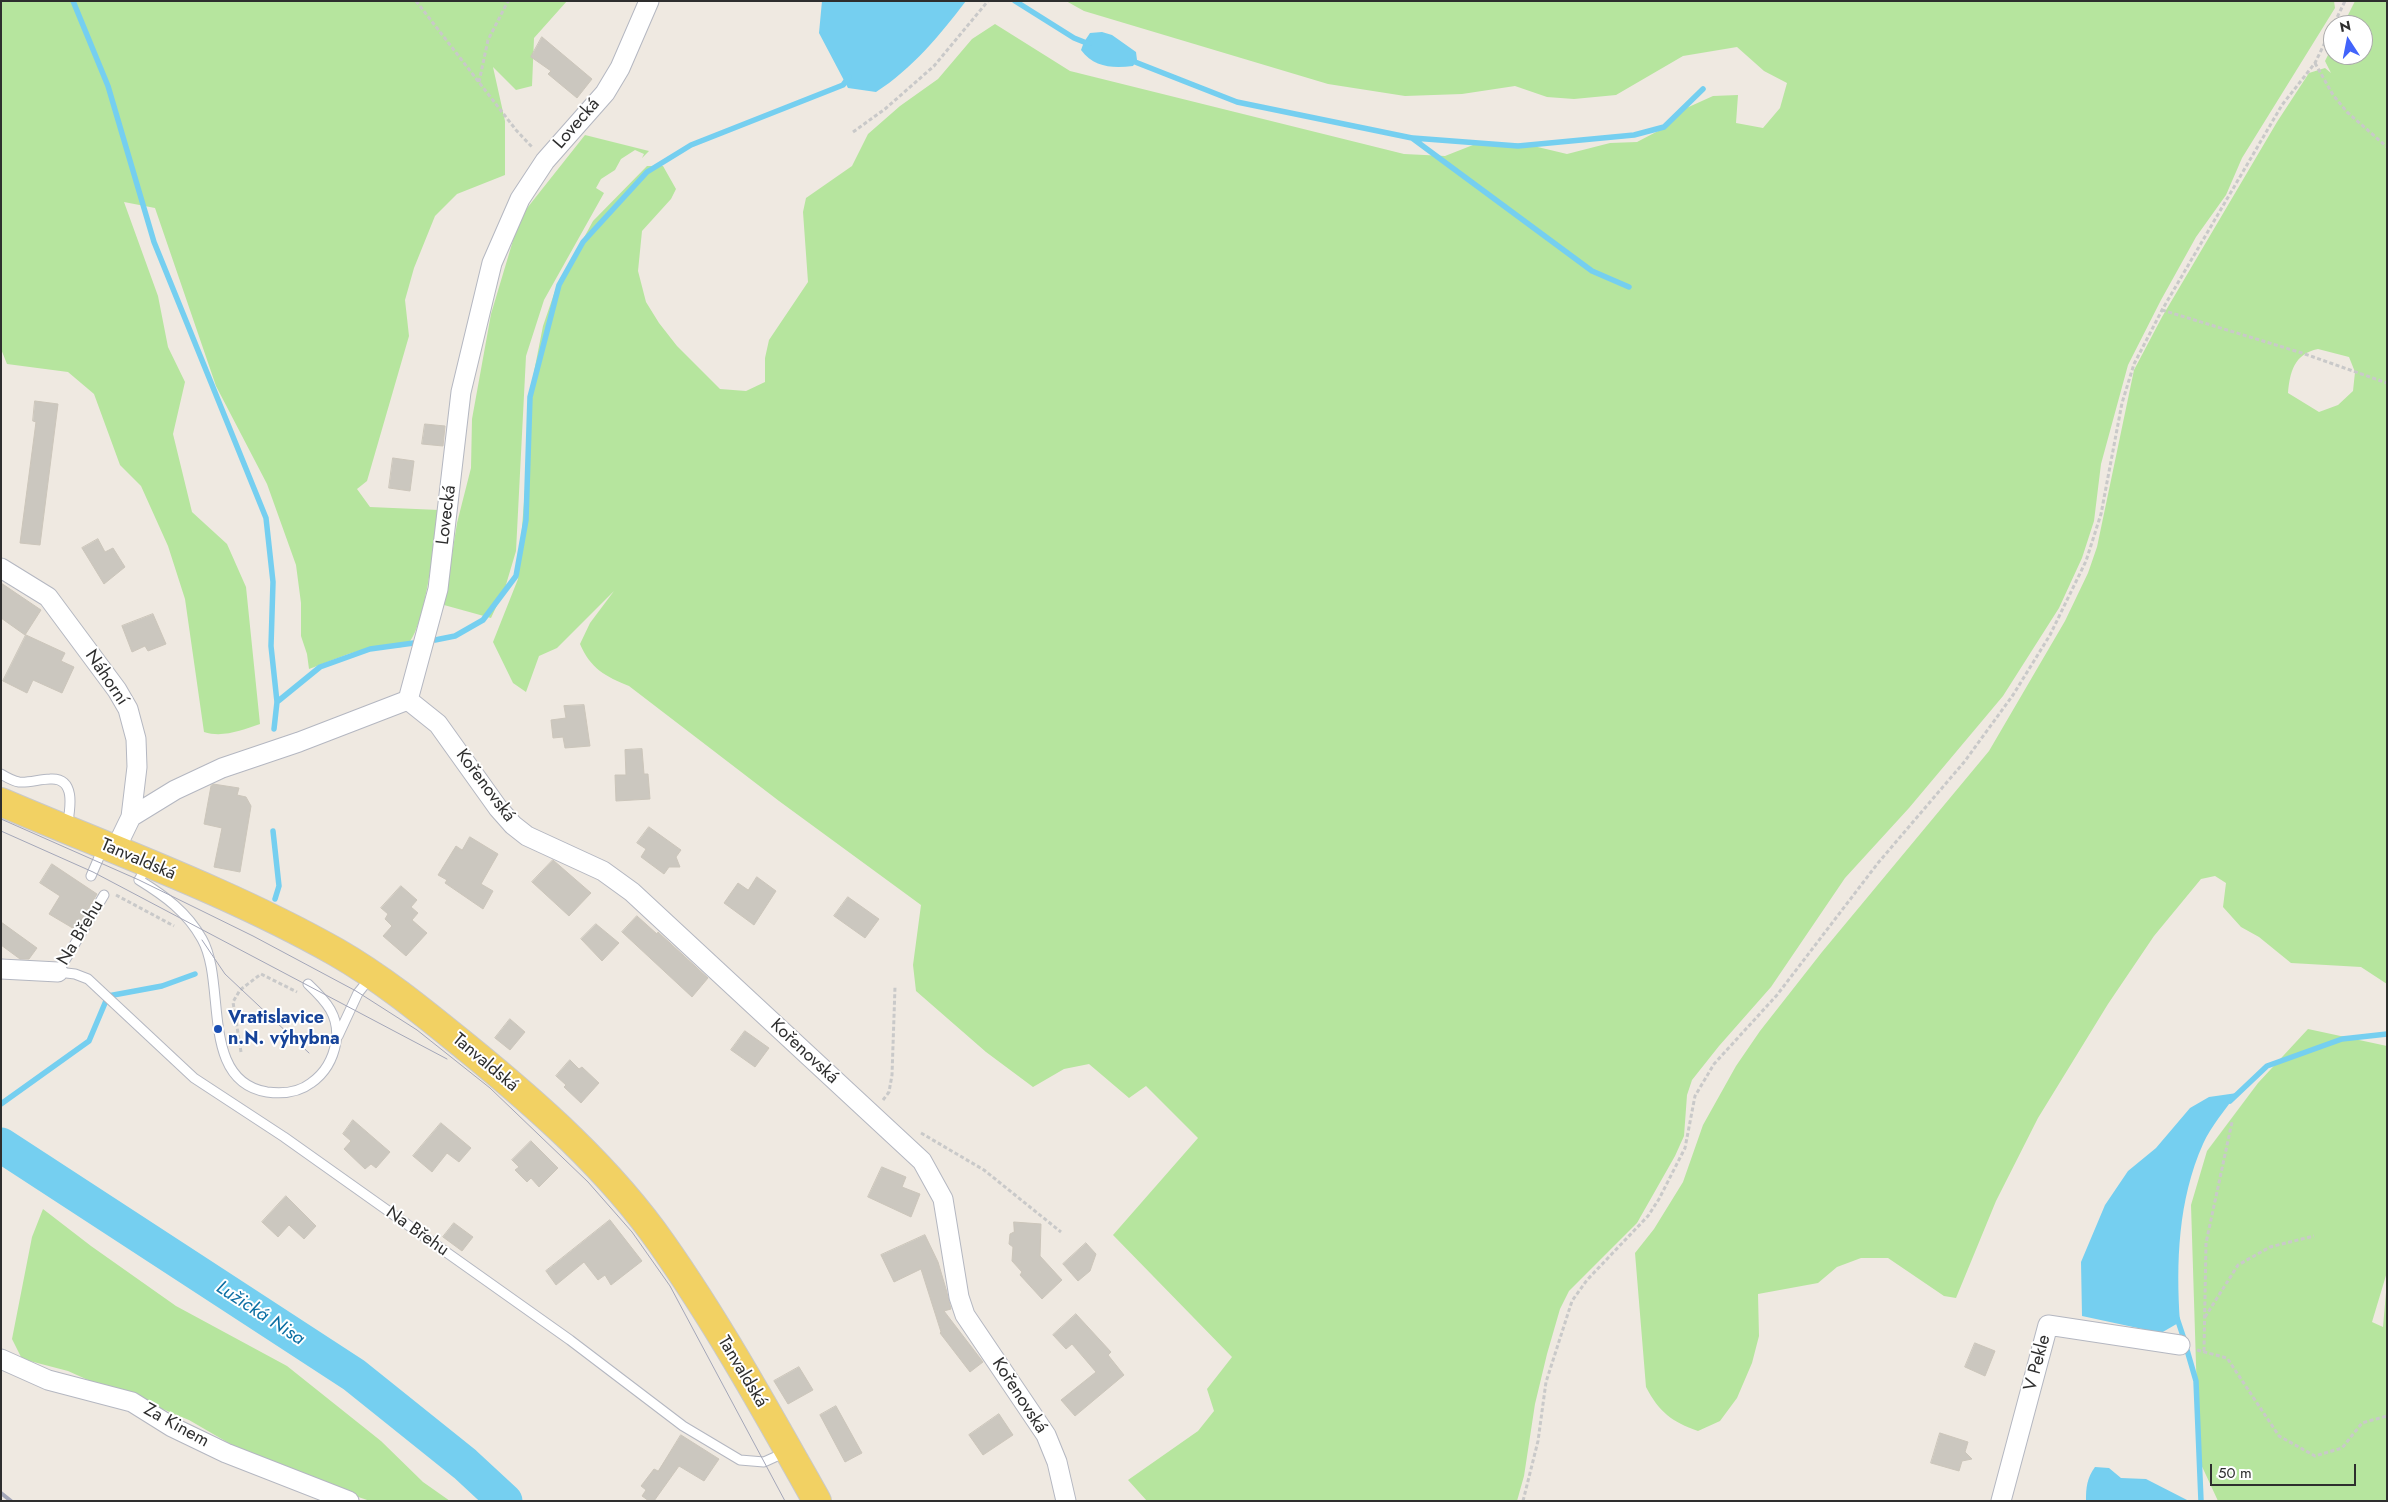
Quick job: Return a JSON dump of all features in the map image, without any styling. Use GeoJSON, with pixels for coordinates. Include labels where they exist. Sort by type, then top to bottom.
{"type":"FeatureCollection","features":[{"type":"Feature","properties":{"kind":"main road","name":"Tanvaldská"},"geometry":{"type":"LineString","coordinates":[[1,802],[110,848],[144,872],[263,914],[335,952],[373,975],[438,1024],[535,1105],[620,1191],[662,1244],[789,1450],[817,1501]]}},
{"type":"Feature","properties":{"kind":"street","name":"Lovecká"},"geometry":{"type":"LineString","coordinates":[[408,700],[438,590],[461,392],[492,263],[520,199],[545,161],[604,93],[620,68],[649,1]]}},
{"type":"Feature","properties":{"kind":"street","name":"Náhorní"},"geometry":{"type":"LineString","coordinates":[[1,568],[48,597],[117,690],[128,709],[136,740],[137,767],[131,817],[110,848]]}},
{"type":"Feature","properties":{"kind":"street"},"geometry":{"type":"LineString","coordinates":[[131,817],[175,790],[222,768],[299,742],[408,700]]}},
{"type":"Feature","properties":{"kind":"street","name":"Kořenovská"},"geometry":{"type":"LineString","coordinates":[[408,700],[438,724],[498,808],[514,825],[527,836],[603,871],[632,892],[922,1161],[943,1199],[959,1297],[965,1315],[1046,1435],[1057,1462],[1066,1501]]}},
{"type":"Feature","properties":{"kind":"street","name":"Na Břehu"},"geometry":{"type":"LineString","coordinates":[[1,970],[58,972]]}},
{"type":"Feature","properties":{"kind":"street","name":"V Pekle"},"geometry":{"type":"LineString","coordinates":[[2001,1501],[2048,1325],[2180,1345]]}},
{"type":"Feature","properties":{"kind":"street","name":"Za Kinem"},"geometry":{"type":"LineString","coordinates":[[1,1358],[48,1380],[132,1402],[172,1426],[226,1453],[349,1501]]}},
{"type":"Feature","properties":{"kind":"lane"},"geometry":{"type":"LineString","coordinates":[[1,774],[18,782],[53,778],[64,782],[69,788],[71,803],[67,830]]}},
{"type":"Feature","properties":{"kind":"lane"},"geometry":{"type":"LineString","coordinates":[[90,876],[110,848]]}},
{"type":"Feature","properties":{"kind":"lane"},"geometry":{"type":"LineString","coordinates":[[144,872],[183,913],[202,940],[214,978],[219,1036],[227,1062],[248,1086],[264,1091],[290,1092],[311,1084],[321,1074],[334,1052],[336,1039],[333,1014],[326,1001],[308,984]]}},
{"type":"Feature","properties":{"kind":"lane","name":"Na Břehu"},"geometry":{"type":"LineString","coordinates":[[106,892],[58,972],[75,974],[88,979],[194,1078],[284,1137],[570,1340],[683,1426],[740,1460],[764,1462],[789,1450]]}},
{"type":"Feature","properties":{"kind":"lane"},"geometry":{"type":"LineString","coordinates":[[336,1039],[358,993],[373,975]]}},
{"type":"Feature","properties":{"kind":"path"},"geometry":{"type":"LineString","coordinates":[[416,1],[516,130],[545,161]]}},
{"type":"Feature","properties":{"kind":"path"},"geometry":{"type":"LineString","coordinates":[[479,82],[488,40],[508,1]]}},
{"type":"Feature","properties":{"kind":"path"},"geometry":{"type":"LineString","coordinates":[[853,132],[886,109],[934,66],[988,1]]}},
{"type":"Feature","properties":{"kind":"path"},"geometry":{"type":"LineString","coordinates":[[1523,1501],[1538,1441],[1546,1382],[1572,1301],[1587,1280],[1648,1216],[1659,1199],[1685,1148],[1695,1096],[1714,1064],[1777,995],[1878,863],[1965,761],[2013,695],[2050,635],[2086,561],[2108,482],[2122,403],[2134,364],[2162,310],[2282,105],[2315,62],[2345,1]]}},
{"type":"Feature","properties":{"kind":"path"},"geometry":{"type":"LineString","coordinates":[[2315,62],[2333,95],[2348,112],[2387,147]]}},
{"type":"Feature","properties":{"kind":"path"},"geometry":{"type":"LineString","coordinates":[[2162,310],[2302,353],[2387,383]]}},
{"type":"Feature","properties":{"kind":"path"},"geometry":{"type":"LineString","coordinates":[[106,892],[175,926]]}},
{"type":"Feature","properties":{"kind":"path"},"geometry":{"type":"LineString","coordinates":[[227,1062],[241,1054],[233,1002],[240,990],[261,974],[304,996]]}},
{"type":"Feature","properties":{"kind":"path"},"geometry":{"type":"LineString","coordinates":[[871,1113],[890,1092],[895,987]]}},
{"type":"Feature","properties":{"kind":"path"},"geometry":{"type":"LineString","coordinates":[[2204,1352],[2206,1243],[2232,1122]]}},
{"type":"Feature","properties":{"kind":"path"},"geometry":{"type":"LineString","coordinates":[[919,1131],[984,1170],[1061,1232]]}},
{"type":"Feature","properties":{"kind":"path"},"geometry":{"type":"LineString","coordinates":[[2204,1318],[2238,1265],[2270,1247],[2314,1236]]}},
{"type":"Feature","properties":{"kind":"path"},"geometry":{"type":"LineString","coordinates":[[2180,1345],[2227,1358],[2279,1436],[2315,1456],[2342,1448],[2362,1423],[2387,1416]]}},
{"type":"Feature","properties":{"kind":"green space"},"geometry":{"type":"Polygon","coordinates":[[[1,1],[567,1],[534,38],[532,86],[516,90],[493,67],[505,121],[505,175],[457,194],[435,216],[414,268],[405,300],[409,336],[367,481],[357,489],[370,507],[439,510],[432,561],[423,605],[412,638],[405,646],[363,650],[309,669],[307,654],[301,636],[301,603],[296,565],[267,484],[216,386],[155,208],[124,202],[158,296],[168,347],[185,382],[173,434],[192,512],[227,544],[246,587],[260,724],[225,734],[204,732],[185,599],[168,546],[141,486],[120,465],[94,394],[68,372],[7,364],[1,349],[1,1]]]}},
{"type":"Feature","properties":{"kind":"green space"},"geometry":{"type":"Polygon","coordinates":[[[1066,1],[2334,1],[2335,8],[2331,15],[2323,15],[2323,27],[2242,158],[2226,195],[2196,237],[2128,365],[2101,464],[2094,521],[2082,558],[2059,608],[2003,696],[1909,808],[1845,878],[1771,987],[1692,1080],[1687,1095],[1684,1136],[1675,1156],[1637,1223],[1569,1291],[1560,1309],[1547,1354],[1535,1404],[1524,1476],[1517,1501],[1147,1501],[1128,1480],[1198,1431],[1214,1411],[1207,1389],[1232,1357],[1113,1235],[1198,1138],[1146,1086],[1129,1098],[1089,1064],[1064,1069],[1033,1087],[986,1052],[916,991],[913,965],[921,905],[779,801],[629,686],[600,671],[589,659],[580,644],[590,623],[614,591],[557,648],[539,656],[526,692],[513,683],[493,642],[518,579],[526,476],[529,397],[543,326],[555,291],[593,221],[647,166],[663,166],[676,189],[671,199],[642,231],[638,271],[646,302],[677,346],[720,389],[746,391],[765,382],[765,358],[769,340],[808,282],[803,212],[806,198],[852,166],[868,134],[900,106],[938,79],[972,39],[995,24],[1070,71],[1404,154],[1445,156],[1473,145],[1499,143],[1525,144],[1567,154],[1610,143],[1637,142],[1658,131],[1682,110],[1713,96],[1738,95],[1736,123],[1763,128],[1780,108],[1787,83],[1764,71],[1737,47],[1683,56],[1616,95],[1574,99],[1547,97],[1515,86],[1462,94],[1405,96],[1328,84],[1084,11],[1066,1]]]}},
{"type":"Feature","properties":{"kind":"green space"},"geometry":{"type":"Polygon","coordinates":[[[2355,1],[2387,1],[2387,984],[2361,967],[2291,963],[2259,937],[2241,927],[2223,907],[2226,883],[2215,876],[2201,879],[2154,936],[2108,1004],[2038,1118],[1996,1201],[1956,1298],[1944,1296],[1888,1258],[1861,1258],[1837,1267],[1818,1283],[1758,1294],[1759,1336],[1752,1363],[1737,1398],[1720,1421],[1698,1431],[1681,1424],[1661,1410],[1646,1387],[1635,1253],[1654,1229],[1683,1182],[1703,1125],[1736,1066],[1760,1031],[1822,952],[1989,751],[2065,621],[2088,573],[2097,547],[2134,370],[2162,317],[2277,122],[2309,73],[2325,68],[2331,73],[2327,65],[2373,65],[2373,15],[2348,15],[2355,1]],[[2318,349],[2310,351],[2303,355],[2295,365],[2290,378],[2288,393],[2319,412],[2338,405],[2353,391],[2355,372],[2349,357],[2318,349]]]}},
{"type":"Feature","properties":{"kind":"green space"},"geometry":{"type":"Polygon","coordinates":[[[585,135],[649,151],[642,158],[644,154],[635,150],[621,159],[615,170],[601,179],[596,188],[604,193],[544,300],[526,356],[516,551],[505,588],[491,618],[444,605],[457,523],[471,468],[472,419],[491,314],[520,217],[585,135]]]}},
{"type":"Feature","properties":{"kind":"green space"},"geometry":{"type":"Polygon","coordinates":[[[2308,1029],[2387,1046],[2387,1272],[2372,1322],[2383,1327],[2387,1281],[2387,1501],[2218,1501],[2199,1460],[2191,1205],[2207,1151],[2258,1083],[2308,1029]]]}},
{"type":"Feature","properties":{"kind":"green space"},"geometry":{"type":"Polygon","coordinates":[[[43,1209],[91,1246],[176,1306],[287,1366],[381,1441],[423,1482],[450,1501],[370,1501],[251,1456],[189,1420],[160,1408],[128,1398],[68,1371],[22,1359],[12,1339],[32,1237],[43,1209]]]}},
{"type":"Feature","properties":{"kind":"water"},"geometry":{"type":"Polygon","coordinates":[[[822,1],[966,1],[936,39],[902,73],[876,92],[848,88],[819,33],[822,1]]]}},
{"type":"Feature","properties":{"kind":"water"},"geometry":{"type":"Polygon","coordinates":[[[1102,32],[1112,35],[1136,52],[1137,60],[1133,66],[1104,66],[1086,56],[1081,50],[1090,33],[1102,32]]]}},
{"type":"Feature","properties":{"kind":"water"},"geometry":{"type":"Polygon","coordinates":[[[2237,1093],[2206,1137],[2188,1187],[2179,1255],[2180,1322],[2161,1333],[2082,1316],[2081,1262],[2105,1205],[2128,1171],[2156,1148],[2190,1108],[2209,1097],[2237,1093]]]}},
{"type":"Feature","properties":{"kind":"water"},"geometry":{"type":"Polygon","coordinates":[[[2095,1467],[2109,1468],[2121,1478],[2146,1479],[2189,1501],[2086,1501],[2086,1491],[2090,1475],[2095,1467]]]}},
{"type":"Feature","properties":{"kind":"building"},"geometry":{"type":"Polygon","coordinates":[[[542,37],[592,79],[577,98],[548,74],[551,71],[531,57],[542,37]]]}},
{"type":"Feature","properties":{"kind":"building"},"geometry":{"type":"Polygon","coordinates":[[[35,401],[58,404],[40,545],[20,543],[36,422],[33,421],[35,401]]]}},
{"type":"Feature","properties":{"kind":"building"},"geometry":{"type":"Polygon","coordinates":[[[425,424],[445,426],[443,446],[422,444],[425,424]]]}},
{"type":"Feature","properties":{"kind":"building"},"geometry":{"type":"Polygon","coordinates":[[[393,458],[414,461],[410,491],[389,488],[393,458]]]}},
{"type":"Feature","properties":{"kind":"building"},"geometry":{"type":"Polygon","coordinates":[[[98,539],[105,552],[113,548],[125,567],[104,584],[82,548],[98,539]]]}},
{"type":"Feature","properties":{"kind":"building"},"geometry":{"type":"Polygon","coordinates":[[[1,583],[41,610],[25,635],[1,618],[1,583]]]}},
{"type":"Feature","properties":{"kind":"building"},"geometry":{"type":"Polygon","coordinates":[[[153,614],[166,644],[148,651],[145,646],[132,652],[122,626],[153,614]]]}},
{"type":"Feature","properties":{"kind":"building"},"geometry":{"type":"Polygon","coordinates":[[[26,635],[65,653],[61,661],[74,667],[62,693],[33,680],[27,693],[3,681],[26,635]]]}},
{"type":"Feature","properties":{"kind":"building"},"geometry":{"type":"Polygon","coordinates":[[[584,705],[590,746],[565,748],[563,737],[553,738],[551,720],[566,718],[564,706],[584,705]]]}},
{"type":"Feature","properties":{"kind":"building"},"geometry":{"type":"Polygon","coordinates":[[[642,749],[644,774],[648,774],[650,799],[616,801],[615,775],[626,775],[625,750],[642,749]]]}},
{"type":"Feature","properties":{"kind":"building"},"geometry":{"type":"Polygon","coordinates":[[[213,784],[239,788],[237,795],[246,797],[251,806],[240,872],[214,867],[222,828],[204,824],[211,786],[213,784]]]}},
{"type":"Feature","properties":{"kind":"building"},"geometry":{"type":"Polygon","coordinates":[[[649,827],[681,850],[676,857],[680,867],[669,867],[664,874],[641,857],[646,849],[637,843],[649,827]]]}},
{"type":"Feature","properties":{"kind":"building"},"geometry":{"type":"Polygon","coordinates":[[[470,837],[498,854],[481,884],[493,891],[483,909],[445,883],[447,880],[438,875],[456,846],[462,850],[470,837]]]}},
{"type":"Feature","properties":{"kind":"building"},"geometry":{"type":"Polygon","coordinates":[[[553,860],[591,893],[569,916],[532,882],[553,860]]]}},
{"type":"Feature","properties":{"kind":"building"},"geometry":{"type":"Polygon","coordinates":[[[52,864],[97,894],[76,930],[49,914],[60,896],[40,883],[52,864]]]}},
{"type":"Feature","properties":{"kind":"building"},"geometry":{"type":"Polygon","coordinates":[[[757,877],[776,891],[754,925],[724,903],[738,883],[748,890],[757,877]]]}},
{"type":"Feature","properties":{"kind":"building"},"geometry":{"type":"Polygon","coordinates":[[[401,886],[417,900],[411,907],[418,913],[412,920],[427,933],[406,956],[383,936],[392,926],[385,919],[388,914],[381,908],[401,886]]]}},
{"type":"Feature","properties":{"kind":"building"},"geometry":{"type":"Polygon","coordinates":[[[848,897],[879,919],[865,938],[834,916],[848,897]]]}},
{"type":"Feature","properties":{"kind":"building"},"geometry":{"type":"Polygon","coordinates":[[[637,916],[657,934],[658,932],[708,978],[692,997],[622,932],[637,916]]]}},
{"type":"Feature","properties":{"kind":"building"},"geometry":{"type":"Polygon","coordinates":[[[1,922],[37,948],[29,959],[20,959],[1,945],[1,922]]]}},
{"type":"Feature","properties":{"kind":"building"},"geometry":{"type":"Polygon","coordinates":[[[596,924],[619,943],[602,961],[581,939],[596,924]]]}},
{"type":"Feature","properties":{"kind":"building"},"geometry":{"type":"Polygon","coordinates":[[[510,1019],[525,1032],[510,1050],[495,1038],[510,1019]]]}},
{"type":"Feature","properties":{"kind":"building"},"geometry":{"type":"Polygon","coordinates":[[[745,1031],[769,1048],[755,1067],[731,1050],[745,1031]]]}},
{"type":"Feature","properties":{"kind":"building"},"geometry":{"type":"Polygon","coordinates":[[[570,1060],[579,1069],[582,1067],[599,1083],[581,1103],[564,1087],[566,1085],[556,1076],[570,1060]]]}},
{"type":"Feature","properties":{"kind":"building"},"geometry":{"type":"Polygon","coordinates":[[[353,1120],[390,1152],[376,1168],[371,1164],[365,1169],[344,1149],[351,1141],[343,1134],[353,1120]]]}},
{"type":"Feature","properties":{"kind":"building"},"geometry":{"type":"Polygon","coordinates":[[[441,1123],[471,1148],[459,1162],[447,1153],[432,1172],[413,1156],[441,1123]]]}},
{"type":"Feature","properties":{"kind":"building"},"geometry":{"type":"Polygon","coordinates":[[[531,1141],[558,1168],[539,1187],[531,1178],[527,1182],[515,1170],[519,1167],[512,1160],[531,1141]]]}},
{"type":"Feature","properties":{"kind":"building"},"geometry":{"type":"Polygon","coordinates":[[[882,1167],[906,1177],[902,1187],[920,1194],[911,1217],[868,1197],[882,1167]]]}},
{"type":"Feature","properties":{"kind":"building"},"geometry":{"type":"Polygon","coordinates":[[[286,1196],[316,1226],[304,1239],[289,1225],[278,1237],[262,1222],[286,1196]]]}},
{"type":"Feature","properties":{"kind":"building"},"geometry":{"type":"Polygon","coordinates":[[[610,1220],[642,1261],[611,1285],[605,1275],[598,1280],[584,1262],[556,1285],[546,1271],[610,1220]]]}},
{"type":"Feature","properties":{"kind":"building"},"geometry":{"type":"Polygon","coordinates":[[[1014,1222],[1041,1224],[1040,1256],[1062,1280],[1042,1299],[1020,1275],[1022,1272],[1012,1261],[1013,1247],[1009,1244],[1010,1234],[1014,1232],[1014,1222]]]}},
{"type":"Feature","properties":{"kind":"building"},"geometry":{"type":"Polygon","coordinates":[[[454,1223],[473,1237],[462,1251],[443,1237],[454,1223]]]}},
{"type":"Feature","properties":{"kind":"building"},"geometry":{"type":"Polygon","coordinates":[[[925,1235],[938,1262],[951,1309],[944,1311],[983,1362],[970,1372],[940,1333],[921,1269],[894,1282],[881,1255],[925,1235]]]}},
{"type":"Feature","properties":{"kind":"building"},"geometry":{"type":"Polygon","coordinates":[[[1086,1243],[1096,1254],[1090,1271],[1078,1281],[1063,1264],[1086,1243]]]}},
{"type":"Feature","properties":{"kind":"building"},"geometry":{"type":"Polygon","coordinates":[[[1076,1314],[1111,1352],[1108,1355],[1124,1375],[1075,1416],[1061,1400],[1096,1372],[1072,1344],[1066,1349],[1053,1335],[1076,1314]]]}},
{"type":"Feature","properties":{"kind":"building"},"geometry":{"type":"Polygon","coordinates":[[[1975,1343],[1995,1351],[1985,1376],[1965,1367],[1975,1343]]]}},
{"type":"Feature","properties":{"kind":"building"},"geometry":{"type":"Polygon","coordinates":[[[799,1367],[813,1390],[788,1404],[774,1381],[799,1367]]]}},
{"type":"Feature","properties":{"kind":"building"},"geometry":{"type":"Polygon","coordinates":[[[836,1406],[862,1453],[845,1462],[820,1415],[836,1406]]]}},
{"type":"Feature","properties":{"kind":"building"},"geometry":{"type":"Polygon","coordinates":[[[999,1414],[1013,1435],[983,1455],[969,1435],[999,1414]]]}},
{"type":"Feature","properties":{"kind":"building"},"geometry":{"type":"Polygon","coordinates":[[[1940,1433],[1968,1442],[1965,1452],[1972,1459],[1962,1461],[1959,1471],[1931,1463],[1940,1433]]]}},
{"type":"Feature","properties":{"kind":"building"},"geometry":{"type":"Polygon","coordinates":[[[681,1435],[719,1459],[704,1481],[679,1466],[654,1501],[649,1501],[642,1496],[646,1490],[641,1486],[654,1469],[658,1471],[681,1435]]]}},
{"type":"Feature","properties":{"kind":"waterway"},"geometry":{"type":"LineString","coordinates":[[73,1],[108,86],[154,242],[266,518],[273,582],[271,646],[277,702],[274,729]]}},
{"type":"Feature","properties":{"kind":"waterway"},"geometry":{"type":"LineString","coordinates":[[1015,1],[1074,38],[1089,44]]}},
{"type":"Feature","properties":{"kind":"waterway"},"geometry":{"type":"LineString","coordinates":[[1130,60],[1237,102],[1412,138],[1592,271],[1629,287]]}},
{"type":"Feature","properties":{"kind":"waterway"},"geometry":{"type":"LineString","coordinates":[[435,640],[455,636],[483,620],[516,576],[526,520],[530,397],[559,285],[583,242],[647,172],[691,145],[843,85],[849,77]]}},
{"type":"Feature","properties":{"kind":"waterway"},"geometry":{"type":"LineString","coordinates":[[1413,138],[1518,146],[1634,135],[1664,127],[1703,89]]}},
{"type":"Feature","properties":{"kind":"waterway"},"geometry":{"type":"LineString","coordinates":[[277,702],[320,667],[370,649],[421,642]]}},
{"type":"Feature","properties":{"kind":"waterway"},"geometry":{"type":"LineString","coordinates":[[273,831],[279,886],[275,899]]}},
{"type":"Feature","properties":{"kind":"waterway"},"geometry":{"type":"LineString","coordinates":[[1,1104],[89,1041],[108,996],[162,986],[195,974]]}},
{"type":"Feature","properties":{"kind":"waterway"},"geometry":{"type":"LineString","coordinates":[[2230,1101],[2267,1066],[2342,1039],[2387,1034]]}},
{"type":"Feature","properties":{"kind":"waterway","name":"Lužická Nisa"},"geometry":{"type":"LineString","coordinates":[[1,1145],[354,1375],[465,1464],[505,1501]]}},
{"type":"Feature","properties":{"kind":"waterway"},"geometry":{"type":"LineString","coordinates":[[2177,1318],[2185,1342]]}},
{"type":"Feature","properties":{"kind":"waterway"},"geometry":{"type":"LineString","coordinates":[[2187,1350],[2196,1381],[2201,1501]]}},
{"type":"Feature","properties":{"kind":"tram line"},"geometry":{"type":"LineString","coordinates":[[1,819],[139,880],[253,936],[356,991],[417,1030],[490,1088],[588,1182],[632,1232],[670,1286],[785,1501]]}},
{"type":"Feature","properties":{"kind":"tram line"},"geometry":{"type":"LineString","coordinates":[[1,831],[93,872],[447,1059]]}},
{"type":"Feature","properties":{"kind":"tram line"},"geometry":{"type":"LineString","coordinates":[[202,940],[225,974],[309,1053]]}},
{"type":"Feature","properties":{"kind":"railway"},"geometry":{"type":"LineString","coordinates":[[1,1493],[11,1501]]}},
{"type":"Feature","properties":{"kind":"place","name":"Vratislavice n.N. výhybna"},"geometry":{"type":"Point","coordinates":[218,1029]}}]}
